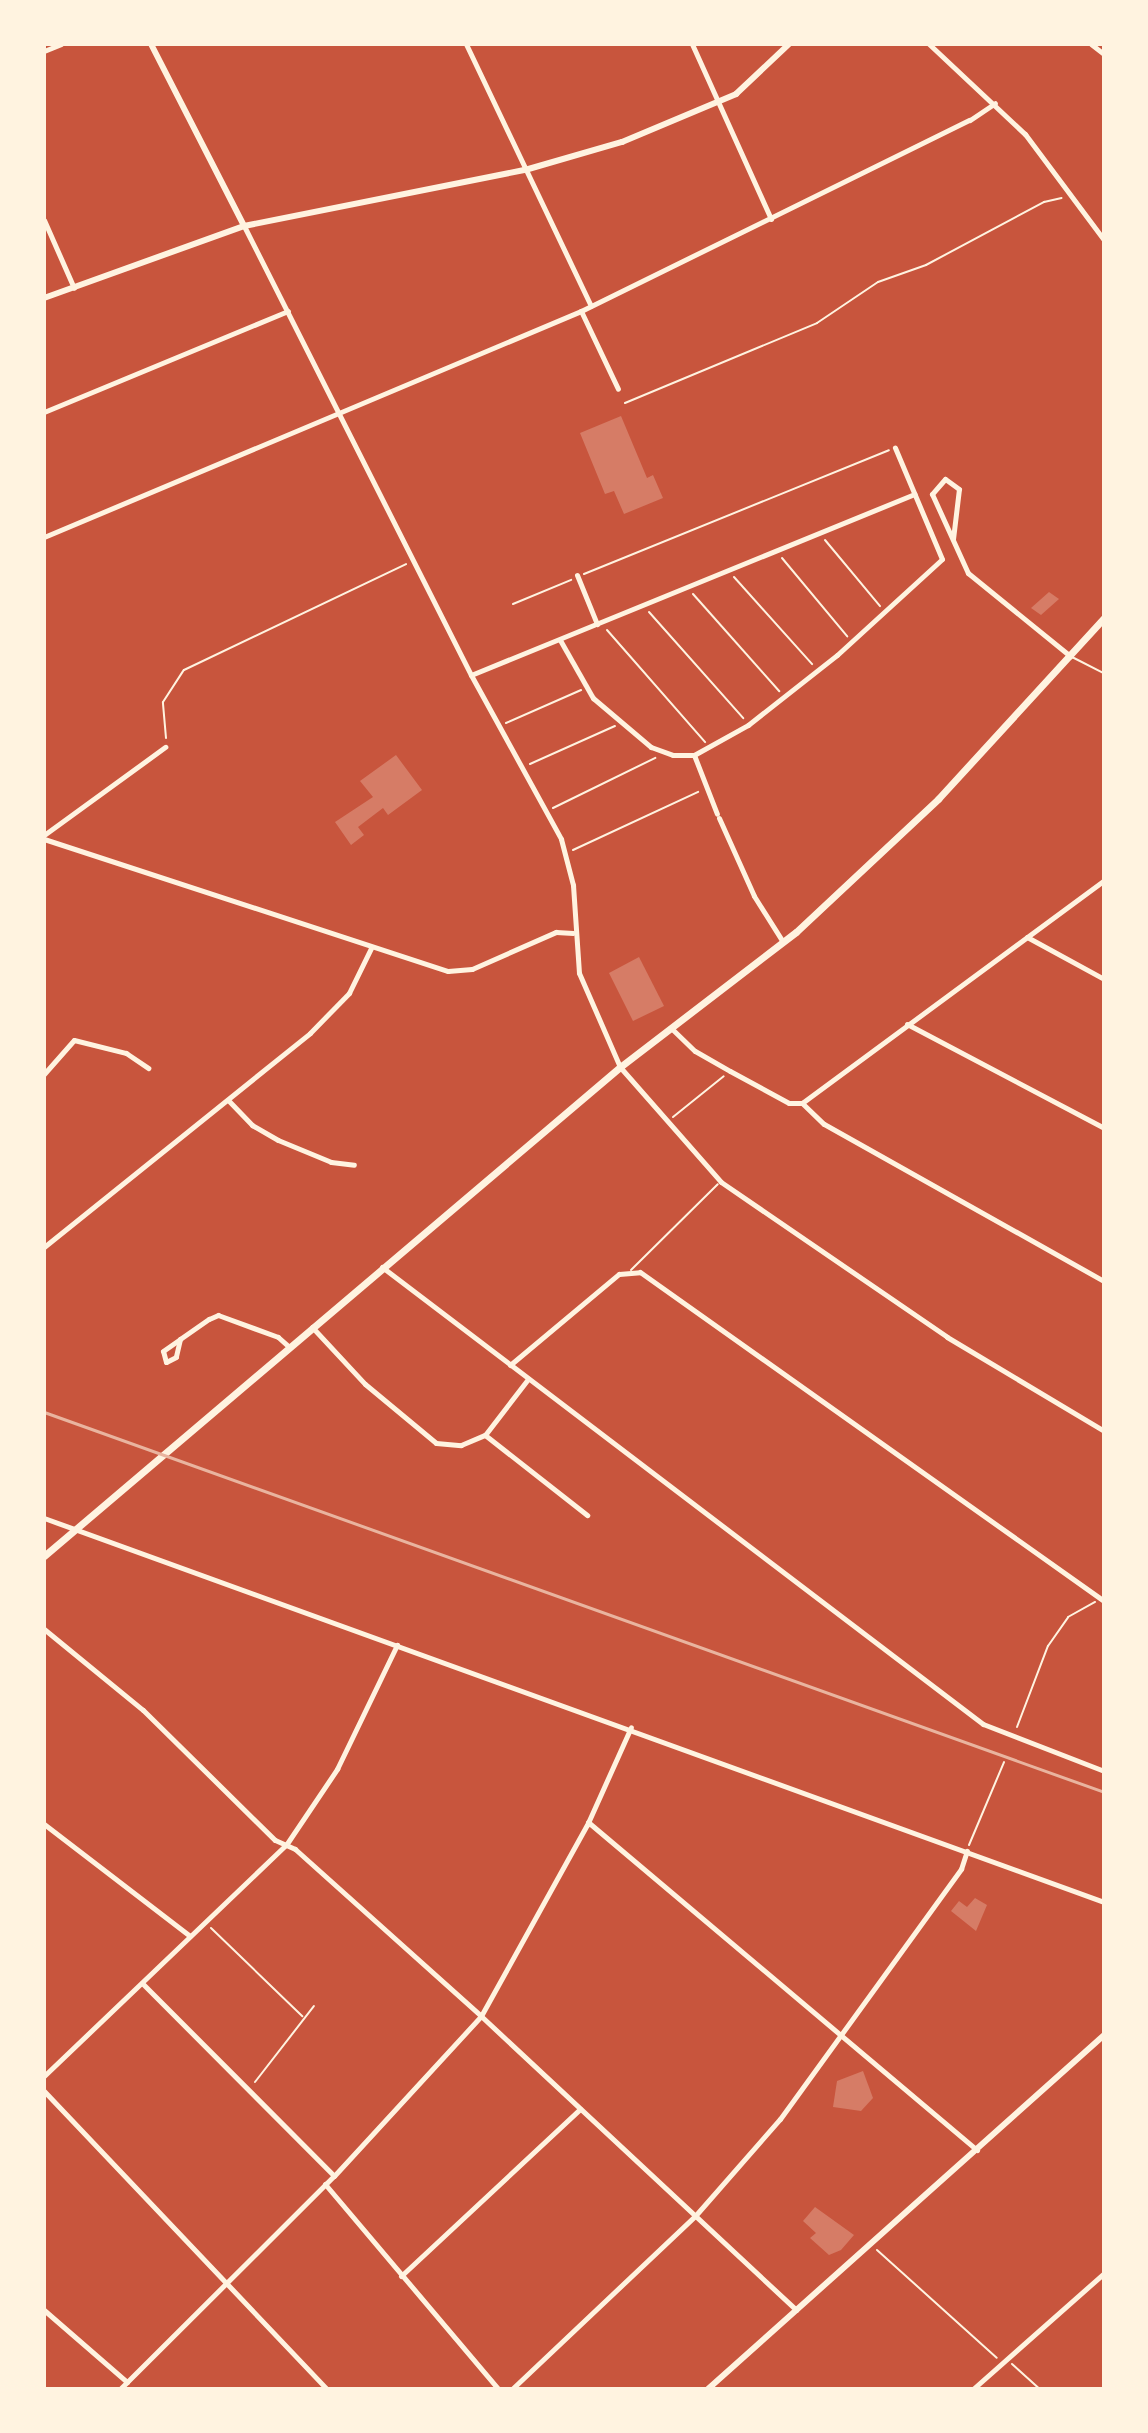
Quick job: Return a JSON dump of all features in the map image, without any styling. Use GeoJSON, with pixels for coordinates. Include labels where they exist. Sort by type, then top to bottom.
{"type":"FeatureCollection","features":[{"type":"Feature","properties":{"kind":"main road"},"geometry":{"type":"LineString","coordinates":[[44,1556],[620,1067],[783,942],[938,799],[1104,618]]}},
{"type":"Feature","properties":{"kind":"street"},"geometry":{"type":"LineString","coordinates":[[44,51],[61,44]]}},
{"type":"Feature","properties":{"kind":"street"},"geometry":{"type":"LineString","coordinates":[[151,44],[412,561],[566,854],[573,885],[573,933],[579,973],[620,1067],[721,1182],[947,1337],[1104,1431]]}},
{"type":"Feature","properties":{"kind":"street"},"geometry":{"type":"LineString","coordinates":[[466,44],[591,306]]}},
{"type":"Feature","properties":{"kind":"street"},"geometry":{"type":"LineString","coordinates":[[692,44],[771,219]]}},
{"type":"Feature","properties":{"kind":"street"},"geometry":{"type":"LineString","coordinates":[[44,298],[244,226],[525,170],[622,142],[720,104],[750,84],[789,44]]}},
{"type":"Feature","properties":{"kind":"street"},"geometry":{"type":"LineString","coordinates":[[929,44],[995,103],[1074,195],[1104,240]]}},
{"type":"Feature","properties":{"kind":"street"},"geometry":{"type":"LineString","coordinates":[[1091,44],[1104,54]]}},
{"type":"Feature","properties":{"kind":"street"},"geometry":{"type":"LineString","coordinates":[[44,537],[581,311],[771,219],[995,103]]}},
{"type":"Feature","properties":{"kind":"street"},"geometry":{"type":"LineString","coordinates":[[44,220],[74,288]]}},
{"type":"Feature","properties":{"kind":"street"},"geometry":{"type":"LineString","coordinates":[[44,412],[288,311]]}},
{"type":"Feature","properties":{"kind":"street"},"geometry":{"type":"LineString","coordinates":[[581,311],[618,389]]}},
{"type":"Feature","properties":{"kind":"street"},"geometry":{"type":"LineString","coordinates":[[560,640],[585,688],[620,723],[661,751],[694,755],[748,725],[818,671],[942,559],[895,448]]}},
{"type":"Feature","properties":{"kind":"street"},"geometry":{"type":"LineString","coordinates":[[953,539],[959,489],[945,479],[932,494],[953,539],[976,581],[1071,656]]}},
{"type":"Feature","properties":{"kind":"street"},"geometry":{"type":"LineString","coordinates":[[471,675],[914,494]]}},
{"type":"Feature","properties":{"kind":"street"},"geometry":{"type":"LineString","coordinates":[[578,576],[599,623]]}},
{"type":"Feature","properties":{"kind":"street"},"geometry":{"type":"LineString","coordinates":[[44,837],[165,747]]}},
{"type":"Feature","properties":{"kind":"street"},"geometry":{"type":"LineString","coordinates":[[694,755],[754,896],[783,942]]}},
{"type":"Feature","properties":{"kind":"street"},"geometry":{"type":"LineString","coordinates":[[44,837],[371,948],[461,972],[556,932],[573,933]]}},
{"type":"Feature","properties":{"kind":"street"},"geometry":{"type":"LineString","coordinates":[[671,1028],[695,1051],[789,1103],[802,1103],[1104,880]]}},
{"type":"Feature","properties":{"kind":"street"},"geometry":{"type":"LineString","coordinates":[[1027,937],[1104,979]]}},
{"type":"Feature","properties":{"kind":"street"},"geometry":{"type":"LineString","coordinates":[[44,1247],[228,1100],[332,1012],[349,993],[371,948]]}},
{"type":"Feature","properties":{"kind":"street"},"geometry":{"type":"LineString","coordinates":[[907,1024],[1104,1128]]}},
{"type":"Feature","properties":{"kind":"street"},"geometry":{"type":"LineString","coordinates":[[44,1074],[74,1040],[126,1053],[148,1068]]}},
{"type":"Feature","properties":{"kind":"street"},"geometry":{"type":"LineString","coordinates":[[228,1100],[278,1140],[331,1162],[354,1165]]}},
{"type":"Feature","properties":{"kind":"street"},"geometry":{"type":"LineString","coordinates":[[802,1103],[824,1124],[1104,1281]]}},
{"type":"Feature","properties":{"kind":"street"},"geometry":{"type":"LineString","coordinates":[[382,1267],[983,1724],[1104,1771]]}},
{"type":"Feature","properties":{"kind":"street"},"geometry":{"type":"LineString","coordinates":[[510,1365],[565,1317],[631,1270],[648,1276],[1101,1599]]}},
{"type":"Feature","properties":{"kind":"street"},"geometry":{"type":"LineString","coordinates":[[180,1339],[176,1357],[166,1362],[163,1351],[180,1339],[218,1315],[278,1337],[288,1346]]}},
{"type":"Feature","properties":{"kind":"street"},"geometry":{"type":"LineString","coordinates":[[312,1327],[424,1437],[450,1446],[485,1435],[528,1379]]}},
{"type":"Feature","properties":{"kind":"street"},"geometry":{"type":"LineString","coordinates":[[485,1435],[587,1515]]}},
{"type":"Feature","properties":{"kind":"street"},"geometry":{"type":"LineString","coordinates":[[44,1518],[968,1848],[1104,1902]]}},
{"type":"Feature","properties":{"kind":"street"},"geometry":{"type":"LineString","coordinates":[[44,1629],[143,1710],[244,1805],[248,1815],[481,2016],[796,2310]]}},
{"type":"Feature","properties":{"kind":"street"},"geometry":{"type":"LineString","coordinates":[[44,2076],[286,1845],[337,1769],[397,1645]]}},
{"type":"Feature","properties":{"kind":"street"},"geometry":{"type":"LineString","coordinates":[[120,2389],[334,2176],[481,2016],[588,1822],[631,1727]]}},
{"type":"Feature","properties":{"kind":"street"},"geometry":{"type":"LineString","coordinates":[[588,1822],[977,2150]]}},
{"type":"Feature","properties":{"kind":"street"},"geometry":{"type":"LineString","coordinates":[[44,1824],[190,1936]]}},
{"type":"Feature","properties":{"kind":"street"},"geometry":{"type":"LineString","coordinates":[[512,2389],[695,2216],[780,2119],[961,1869],[968,1848]]}},
{"type":"Feature","properties":{"kind":"street"},"geometry":{"type":"LineString","coordinates":[[142,1983],[334,2176]]}},
{"type":"Feature","properties":{"kind":"street"},"geometry":{"type":"LineString","coordinates":[[708,2389],[1104,2035]]}},
{"type":"Feature","properties":{"kind":"street"},"geometry":{"type":"LineString","coordinates":[[44,2091],[327,2389]]}},
{"type":"Feature","properties":{"kind":"street"},"geometry":{"type":"LineString","coordinates":[[401,2276],[580,2109]]}},
{"type":"Feature","properties":{"kind":"street"},"geometry":{"type":"LineString","coordinates":[[325,2184],[498,2389]]}},
{"type":"Feature","properties":{"kind":"street"},"geometry":{"type":"LineString","coordinates":[[973,2389],[1104,2273]]}},
{"type":"Feature","properties":{"kind":"street"},"geometry":{"type":"LineString","coordinates":[[44,2310],[127,2382]]}},
{"type":"Feature","properties":{"kind":"lane"},"geometry":{"type":"LineString","coordinates":[[1071,656],[1104,673]]}},
{"type":"Feature","properties":{"kind":"lane"},"geometry":{"type":"LineString","coordinates":[[631,1270],[721,1182]]}},
{"type":"Feature","properties":{"kind":"path"},"geometry":{"type":"LineString","coordinates":[[625,403],[817,323],[894,274],[926,265],[1044,202],[1074,195]]}},
{"type":"Feature","properties":{"kind":"path"},"geometry":{"type":"LineString","coordinates":[[513,604],[895,448]]}},
{"type":"Feature","properties":{"kind":"path"},"geometry":{"type":"LineString","coordinates":[[820,532],[883,610]]}},
{"type":"Feature","properties":{"kind":"path"},"geometry":{"type":"LineString","coordinates":[[777,550],[851,641]]}},
{"type":"Feature","properties":{"kind":"path"},"geometry":{"type":"LineString","coordinates":[[165,747],[163,702],[184,670],[412,561]]}},
{"type":"Feature","properties":{"kind":"path"},"geometry":{"type":"LineString","coordinates":[[728,570],[818,671]]}},
{"type":"Feature","properties":{"kind":"path"},"geometry":{"type":"LineString","coordinates":[[687,587],[785,698]]}},
{"type":"Feature","properties":{"kind":"path"},"geometry":{"type":"LineString","coordinates":[[643,605],[748,725]]}},
{"type":"Feature","properties":{"kind":"path"},"geometry":{"type":"LineString","coordinates":[[599,623],[708,747]]}},
{"type":"Feature","properties":{"kind":"path"},"geometry":{"type":"LineString","coordinates":[[499,727],[585,688]]}},
{"type":"Feature","properties":{"kind":"path"},"geometry":{"type":"LineString","coordinates":[[522,768],[620,723]]}},
{"type":"Feature","properties":{"kind":"path"},"geometry":{"type":"LineString","coordinates":[[546,812],[661,751]]}},
{"type":"Feature","properties":{"kind":"path"},"geometry":{"type":"LineString","coordinates":[[566,854],[707,788]]}},
{"type":"Feature","properties":{"kind":"path"},"geometry":{"type":"LineString","coordinates":[[666,1123],[730,1071]]}},
{"type":"Feature","properties":{"kind":"path"},"geometry":{"type":"LineString","coordinates":[[1015,1731],[1048,1646],[1068,1617],[1101,1599],[1104,1568]]}},
{"type":"Feature","properties":{"kind":"path"},"geometry":{"type":"LineString","coordinates":[[968,1848],[992,1782],[1004,1762]]}},
{"type":"Feature","properties":{"kind":"path"},"geometry":{"type":"LineString","coordinates":[[205,1923],[302,2016]]}},
{"type":"Feature","properties":{"kind":"path"},"geometry":{"type":"LineString","coordinates":[[255,2082],[302,2016],[314,2006]]}},
{"type":"Feature","properties":{"kind":"path"},"geometry":{"type":"LineString","coordinates":[[871,2244],[1040,2389]]}},
{"type":"Feature","properties":{"kind":"building"},"geometry":{"type":"Polygon","coordinates":[[[621,416],[647,478],[653,475],[663,498],[624,514],[614,491],[605,494],[580,433],[621,416]]]}},
{"type":"Feature","properties":{"kind":"building"},"geometry":{"type":"Polygon","coordinates":[[[1049,592],[1059,599],[1041,615],[1031,608],[1049,592]]]}},
{"type":"Feature","properties":{"kind":"building"},"geometry":{"type":"Polygon","coordinates":[[[396,755],[422,790],[388,815],[383,808],[358,827],[364,835],[351,845],[335,822],[373,797],[360,781],[396,755]]]}},
{"type":"Feature","properties":{"kind":"building"},"geometry":{"type":"Polygon","coordinates":[[[639,957],[664,1006],[633,1021],[609,973],[639,957]]]}},
{"type":"Feature","properties":{"kind":"building"},"geometry":{"type":"Polygon","coordinates":[[[975,1898],[987,1905],[976,1931],[951,1911],[959,1901],[967,1907],[975,1898]]]}},
{"type":"Feature","properties":{"kind":"building"},"geometry":{"type":"Polygon","coordinates":[[[863,2071],[873,2098],[861,2111],[833,2107],[837,2081],[863,2071]]]}},
{"type":"Feature","properties":{"kind":"building"},"geometry":{"type":"Polygon","coordinates":[[[815,2207],[854,2235],[841,2250],[829,2255],[810,2238],[816,2233],[803,2221],[815,2207]]]}},
{"type":"Feature","properties":{"kind":"railway"},"geometry":{"type":"LineString","coordinates":[[44,1412],[1104,1792]]}}]}
